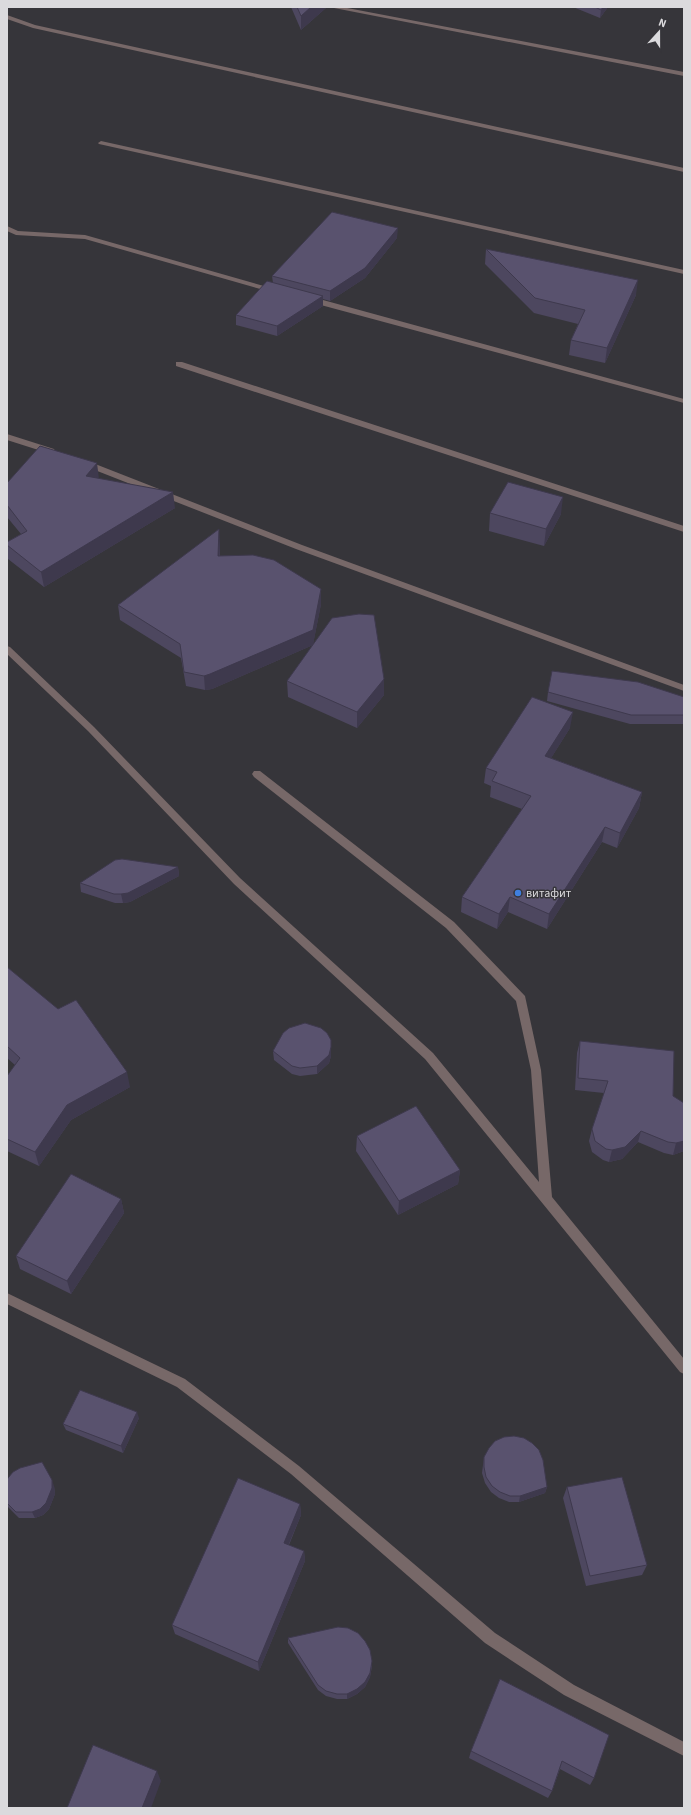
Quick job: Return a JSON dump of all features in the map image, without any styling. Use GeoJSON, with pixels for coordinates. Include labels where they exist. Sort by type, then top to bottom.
{"type":"FeatureCollection","features":[{"type":"Feature","properties":{"kind":"street"},"geometry":{"type":"LineString","coordinates":[[332,7],[684,74]]}},
{"type":"Feature","properties":{"kind":"street"},"geometry":{"type":"LineString","coordinates":[[7,17],[34,26],[684,170]]}},
{"type":"Feature","properties":{"kind":"street"},"geometry":{"type":"LineString","coordinates":[[101,143],[684,272]]}},
{"type":"Feature","properties":{"kind":"street"},"geometry":{"type":"LineString","coordinates":[[7,228],[16,233],[85,237],[285,292]]}},
{"type":"Feature","properties":{"kind":"street"},"geometry":{"type":"LineString","coordinates":[[300,296],[684,401]]}},
{"type":"Feature","properties":{"kind":"street"},"geometry":{"type":"LineString","coordinates":[[179,364],[684,528]]}},
{"type":"Feature","properties":{"kind":"street"},"geometry":{"type":"LineString","coordinates":[[7,437],[60,454]]}},
{"type":"Feature","properties":{"kind":"street"},"geometry":{"type":"LineString","coordinates":[[75,459],[299,547],[684,688]]}},
{"type":"Feature","properties":{"kind":"street"},"geometry":{"type":"LineString","coordinates":[[7,649],[91,729],[237,881],[429,1056],[684,1368]]}},
{"type":"Feature","properties":{"kind":"street"},"geometry":{"type":"LineString","coordinates":[[257,774],[450,925],[521,999],[536,1070],[546,1199]]}},
{"type":"Feature","properties":{"kind":"street"},"geometry":{"type":"LineString","coordinates":[[7,1298],[181,1383],[295,1470],[490,1638],[569,1690],[684,1749]]}},
{"type":"Feature","properties":{"kind":"building"},"geometry":{"type":"Polygon","coordinates":[[[297,7],[311,7],[301,16],[297,7]]]}},
{"type":"Feature","properties":{"kind":"building"},"geometry":{"type":"Polygon","coordinates":[[[595,7],[603,7],[601,10],[595,7]]]}},
{"type":"Feature","properties":{"kind":"building"},"geometry":{"type":"Polygon","coordinates":[[[332,212],[398,228],[365,268],[330,291],[272,276],[332,212]]]}},
{"type":"Feature","properties":{"kind":"building"},"geometry":{"type":"Polygon","coordinates":[[[486,249],[638,280],[607,348],[571,340],[585,310],[535,298],[486,249]]]}},
{"type":"Feature","properties":{"kind":"building"},"geometry":{"type":"Polygon","coordinates":[[[267,281],[323,296],[277,326],[236,315],[267,281]]]}},
{"type":"Feature","properties":{"kind":"building"},"geometry":{"type":"Polygon","coordinates":[[[40,446],[97,463],[86,476],[173,492],[41,572],[7,545],[7,542],[27,531],[7,505],[7,483],[40,446]]]}},
{"type":"Feature","properties":{"kind":"building"},"geometry":{"type":"Polygon","coordinates":[[[508,482],[563,497],[546,529],[490,513],[508,482]]]}},
{"type":"Feature","properties":{"kind":"building"},"geometry":{"type":"Polygon","coordinates":[[[219,529],[218,556],[253,555],[274,560],[321,589],[313,630],[204,676],[184,672],[180,644],[118,605],[219,529]]]}},
{"type":"Feature","properties":{"kind":"building"},"geometry":{"type":"Polygon","coordinates":[[[359,614],[374,615],[384,679],[357,712],[287,681],[332,618],[359,614]]]}},
{"type":"Feature","properties":{"kind":"building"},"geometry":{"type":"Polygon","coordinates":[[[552,671],[638,682],[684,697],[684,715],[631,715],[548,692],[552,671]]]}},
{"type":"Feature","properties":{"kind":"building"},"geometry":{"type":"Polygon","coordinates":[[[532,697],[573,712],[545,756],[642,792],[620,833],[605,827],[549,914],[510,897],[499,914],[462,897],[531,796],[492,781],[497,772],[486,768],[532,697]]]}},
{"type":"Feature","properties":{"kind":"building"},"geometry":{"type":"Polygon","coordinates":[[[122,859],[178,867],[128,893],[114,894],[80,883],[115,860],[122,859]]]}},
{"type":"Feature","properties":{"kind":"building"},"geometry":{"type":"Polygon","coordinates":[[[7,967],[58,1009],[76,1000],[127,1072],[67,1105],[35,1152],[7,1139],[7,1076],[20,1058],[7,1046],[7,967]]]}},
{"type":"Feature","properties":{"kind":"building"},"geometry":{"type":"Polygon","coordinates":[[[305,1023],[321,1028],[327,1033],[331,1040],[331,1047],[329,1055],[317,1066],[300,1068],[292,1066],[273,1051],[283,1033],[289,1028],[305,1023]]]}},
{"type":"Feature","properties":{"kind":"building"},"geometry":{"type":"Polygon","coordinates":[[[580,1041],[674,1051],[673,1096],[684,1103],[684,1141],[676,1143],[668,1142],[641,1131],[625,1147],[612,1150],[606,1149],[595,1141],[592,1129],[608,1081],[578,1078],[580,1041]]]}},
{"type":"Feature","properties":{"kind":"building"},"geometry":{"type":"Polygon","coordinates":[[[416,1106],[460,1170],[399,1201],[357,1136],[416,1106]]]}},
{"type":"Feature","properties":{"kind":"building"},"geometry":{"type":"Polygon","coordinates":[[[71,1174],[121,1199],[67,1281],[16,1256],[71,1174]]]}},
{"type":"Feature","properties":{"kind":"building"},"geometry":{"type":"Polygon","coordinates":[[[80,1390],[137,1412],[121,1446],[63,1424],[80,1390]]]}},
{"type":"Feature","properties":{"kind":"building"},"geometry":{"type":"Polygon","coordinates":[[[514,1436],[524,1438],[539,1450],[543,1460],[547,1487],[520,1496],[510,1496],[500,1492],[492,1486],[486,1477],[484,1457],[489,1448],[495,1441],[504,1437],[514,1436]]]}},
{"type":"Feature","properties":{"kind":"building"},"geometry":{"type":"Polygon","coordinates":[[[42,1462],[52,1480],[52,1488],[46,1503],[40,1509],[32,1512],[16,1512],[7,1503],[8,1478],[13,1472],[20,1468],[42,1462]]]}},
{"type":"Feature","properties":{"kind":"building"},"geometry":{"type":"Polygon","coordinates":[[[622,1477],[647,1565],[590,1576],[567,1487],[622,1477]]]}},
{"type":"Feature","properties":{"kind":"building"},"geometry":{"type":"Polygon","coordinates":[[[238,1478],[300,1504],[284,1543],[304,1551],[258,1662],[172,1625],[238,1478]]]}},
{"type":"Feature","properties":{"kind":"building"},"geometry":{"type":"Polygon","coordinates":[[[338,1627],[348,1628],[358,1633],[370,1650],[372,1661],[370,1673],[365,1682],[357,1689],[347,1694],[337,1694],[326,1691],[318,1685],[288,1638],[338,1627]]]}},
{"type":"Feature","properties":{"kind":"building"},"geometry":{"type":"Polygon","coordinates":[[[500,1679],[609,1735],[594,1778],[562,1761],[552,1791],[471,1751],[500,1679]]]}},
{"type":"Feature","properties":{"kind":"building"},"geometry":{"type":"Polygon","coordinates":[[[93,1745],[157,1771],[142,1808],[67,1808],[93,1745]]]}},
{"type":"Feature","properties":{"kind":"place","name":"витафит"},"geometry":{"type":"Point","coordinates":[518,893]}}]}
